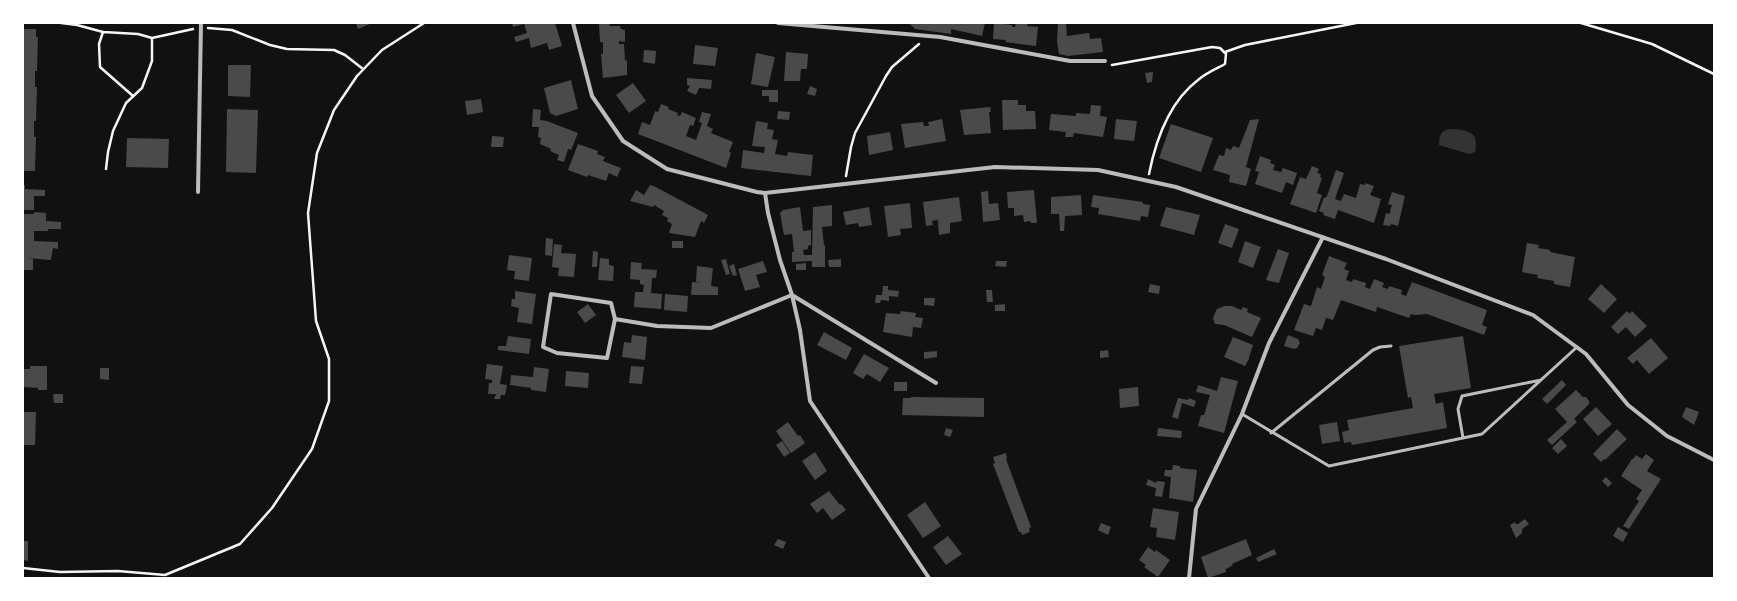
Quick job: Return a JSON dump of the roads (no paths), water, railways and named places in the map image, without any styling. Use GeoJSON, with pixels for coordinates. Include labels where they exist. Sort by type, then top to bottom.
{"type":"FeatureCollection","features":[{"type":"Feature","properties":{"kind":"street"},"geometry":{"type":"LineString","coordinates":[[573,23],[592,96],[623,141],[667,169],[766,193],[995,167],[1098,170],[1176,187],[1386,259],[1533,315],[1586,354],[1628,405],[1667,436],[1714,460]]}},
{"type":"Feature","properties":{"kind":"street"},"geometry":{"type":"LineString","coordinates":[[778,23],[940,37],[1070,60],[1105,61]]}},
{"type":"Feature","properties":{"kind":"street"},"geometry":{"type":"LineString","coordinates":[[198,192],[201,25]]}},
{"type":"Feature","properties":{"kind":"street"},"geometry":{"type":"LineString","coordinates":[[766,193],[768,213],[780,260],[792,295],[800,330],[810,401],[929,578]]}},
{"type":"Feature","properties":{"kind":"street"},"geometry":{"type":"LineString","coordinates":[[1189,578],[1196,509],[1242,414],[1268,343],[1323,237]]}},
{"type":"Feature","properties":{"kind":"street"},"geometry":{"type":"LineString","coordinates":[[551,294],[611,303],[615,319],[607,358],[557,354],[543,347],[551,294]]}},
{"type":"Feature","properties":{"kind":"street"},"geometry":{"type":"LineString","coordinates":[[615,319],[657,326],[711,328],[792,295]]}},
{"type":"Feature","properties":{"kind":"street"},"geometry":{"type":"LineString","coordinates":[[792,295],[936,383]]}},
{"type":"Feature","properties":{"kind":"lane"},"geometry":{"type":"LineString","coordinates":[[1271,433],[1373,350],[1380,347],[1391,346]]}},
{"type":"Feature","properties":{"kind":"lane"},"geometry":{"type":"LineString","coordinates":[[1242,414],[1271,433],[1329,466],[1482,434],[1577,347]]}},
{"type":"Feature","properties":{"kind":"lane"},"geometry":{"type":"LineString","coordinates":[[1463,438],[1458,409],[1462,396],[1542,380]]}}]}
